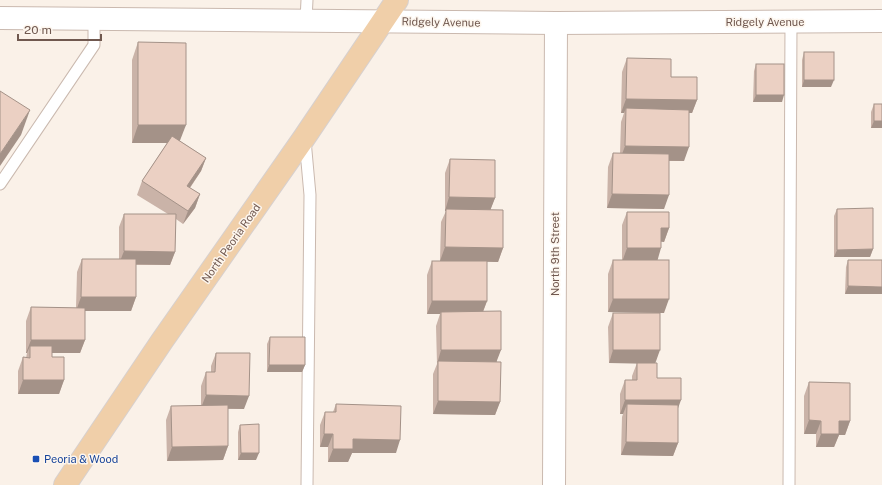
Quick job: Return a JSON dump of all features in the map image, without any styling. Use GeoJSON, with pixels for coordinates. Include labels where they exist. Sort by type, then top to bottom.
{"type":"FeatureCollection","features":[{"type":"Feature","properties":{"kind":"main road","name":"North Peoria Road"},"geometry":{"type":"LineString","coordinates":[[65,485],[162,341],[304,138],[397,0]]}},
{"type":"Feature","properties":{"kind":"street","name":"Ridgely Avenue"},"geometry":{"type":"LineString","coordinates":[[0,18],[40,9],[94,19],[307,10],[344,22],[556,23],[882,21]]}},
{"type":"Feature","properties":{"kind":"street","name":"North 9th Street"},"geometry":{"type":"LineString","coordinates":[[554,485],[556,23]]}},
{"type":"Feature","properties":{"kind":"lane"},"geometry":{"type":"LineString","coordinates":[[0,184],[94,45],[94,19]]}},
{"type":"Feature","properties":{"kind":"lane"},"geometry":{"type":"LineString","coordinates":[[788,485],[791,22]]}},
{"type":"Feature","properties":{"kind":"lane"},"geometry":{"type":"LineString","coordinates":[[304,138],[310,195],[307,485]]}},
{"type":"Feature","properties":{"kind":"building"},"geometry":{"type":"Polygon","coordinates":[[[138,42],[186,43],[186,125],[138,125],[138,42]]]}},
{"type":"Feature","properties":{"kind":"building"},"geometry":{"type":"Polygon","coordinates":[[[804,52],[834,52],[834,80],[804,80],[804,52]]]}},
{"type":"Feature","properties":{"kind":"building"},"geometry":{"type":"Polygon","coordinates":[[[627,58],[671,59],[671,77],[697,77],[697,100],[626,99],[627,58]]]}},
{"type":"Feature","properties":{"kind":"building"},"geometry":{"type":"Polygon","coordinates":[[[756,64],[784,64],[784,95],[756,95],[756,64]]]}},
{"type":"Feature","properties":{"kind":"building"},"geometry":{"type":"Polygon","coordinates":[[[0,91],[30,110],[0,154],[0,91]]]}},
{"type":"Feature","properties":{"kind":"building"},"geometry":{"type":"Polygon","coordinates":[[[874,104],[882,104],[882,121],[874,121],[874,104]]]}},
{"type":"Feature","properties":{"kind":"building"},"geometry":{"type":"Polygon","coordinates":[[[626,108],[689,110],[689,147],[625,146],[626,108]]]}},
{"type":"Feature","properties":{"kind":"building"},"geometry":{"type":"Polygon","coordinates":[[[172,136],[206,158],[187,186],[200,194],[188,211],[142,181],[172,136]]]}},
{"type":"Feature","properties":{"kind":"building"},"geometry":{"type":"Polygon","coordinates":[[[613,153],[669,154],[669,195],[612,194],[613,153]]]}},
{"type":"Feature","properties":{"kind":"building"},"geometry":{"type":"Polygon","coordinates":[[[450,159],[495,160],[495,198],[449,197],[450,159]]]}},
{"type":"Feature","properties":{"kind":"building"},"geometry":{"type":"Polygon","coordinates":[[[873,208],[873,249],[837,250],[837,209],[873,208]]]}},
{"type":"Feature","properties":{"kind":"building"},"geometry":{"type":"Polygon","coordinates":[[[446,209],[503,210],[503,248],[445,247],[446,209]]]}},
{"type":"Feature","properties":{"kind":"building"},"geometry":{"type":"Polygon","coordinates":[[[627,212],[669,212],[669,228],[661,228],[661,248],[627,248],[627,212]]]}},
{"type":"Feature","properties":{"kind":"building"},"geometry":{"type":"Polygon","coordinates":[[[124,214],[176,214],[175,252],[124,251],[124,214]]]}},
{"type":"Feature","properties":{"kind":"building"},"geometry":{"type":"Polygon","coordinates":[[[82,259],[136,259],[136,297],[81,297],[82,259]]]}},
{"type":"Feature","properties":{"kind":"building"},"geometry":{"type":"Polygon","coordinates":[[[613,260],[669,260],[669,299],[613,299],[613,260]]]}},
{"type":"Feature","properties":{"kind":"building"},"geometry":{"type":"Polygon","coordinates":[[[848,260],[882,260],[882,287],[848,286],[848,260]]]}},
{"type":"Feature","properties":{"kind":"building"},"geometry":{"type":"Polygon","coordinates":[[[432,261],[487,261],[487,301],[432,301],[432,261]]]}},
{"type":"Feature","properties":{"kind":"building"},"geometry":{"type":"Polygon","coordinates":[[[31,307],[85,308],[85,340],[31,340],[31,307]]]}},
{"type":"Feature","properties":{"kind":"building"},"geometry":{"type":"Polygon","coordinates":[[[501,311],[501,350],[441,350],[441,312],[501,311]]]}},
{"type":"Feature","properties":{"kind":"building"},"geometry":{"type":"Polygon","coordinates":[[[613,313],[660,313],[660,350],[613,350],[613,313]]]}},
{"type":"Feature","properties":{"kind":"building"},"geometry":{"type":"Polygon","coordinates":[[[270,337],[305,337],[305,365],[269,365],[270,337]]]}},
{"type":"Feature","properties":{"kind":"building"},"geometry":{"type":"Polygon","coordinates":[[[30,346],[52,346],[52,357],[64,357],[64,380],[23,380],[23,357],[30,358],[30,346]]]}},
{"type":"Feature","properties":{"kind":"building"},"geometry":{"type":"Polygon","coordinates":[[[216,353],[250,353],[249,396],[206,395],[206,372],[215,372],[216,353]]]}},
{"type":"Feature","properties":{"kind":"building"},"geometry":{"type":"Polygon","coordinates":[[[438,361],[501,362],[500,402],[438,401],[438,361]]]}},
{"type":"Feature","properties":{"kind":"building"},"geometry":{"type":"Polygon","coordinates":[[[637,363],[657,363],[657,378],[681,378],[681,400],[625,400],[625,380],[637,380],[637,363]]]}},
{"type":"Feature","properties":{"kind":"building"},"geometry":{"type":"Polygon","coordinates":[[[809,382],[850,383],[850,421],[839,421],[839,434],[821,434],[821,421],[809,420],[809,382]]]}},
{"type":"Feature","properties":{"kind":"building"},"geometry":{"type":"Polygon","coordinates":[[[336,404],[401,406],[400,440],[353,439],[353,449],[333,449],[333,434],[324,434],[325,412],[336,412],[336,404]]]}},
{"type":"Feature","properties":{"kind":"building"},"geometry":{"type":"Polygon","coordinates":[[[627,404],[678,405],[678,443],[626,442],[627,404]]]}},
{"type":"Feature","properties":{"kind":"building"},"geometry":{"type":"Polygon","coordinates":[[[228,405],[228,446],[172,447],[171,406],[228,405]]]}},
{"type":"Feature","properties":{"kind":"building"},"geometry":{"type":"Polygon","coordinates":[[[259,424],[259,453],[241,453],[240,425],[259,424]]]}},
{"type":"Feature","properties":{"kind":"place","name":"Peoria & Wood"},"geometry":{"type":"Point","coordinates":[36,459]}}]}
